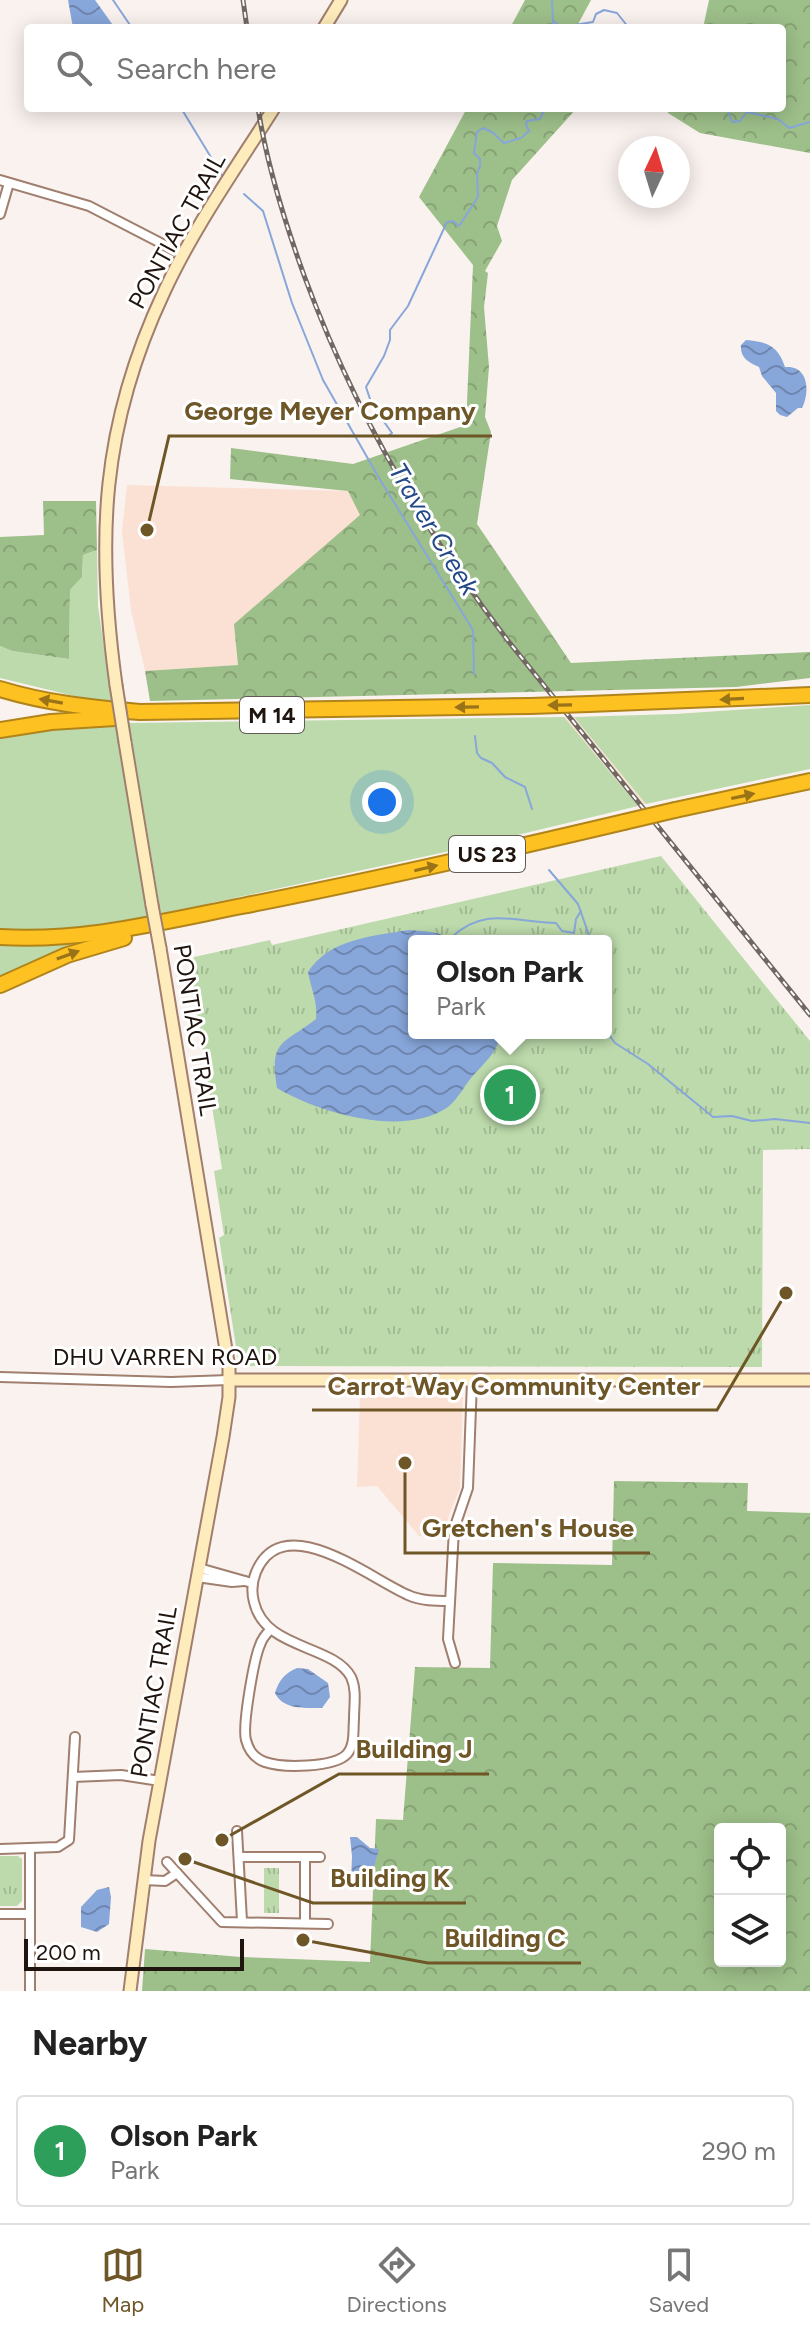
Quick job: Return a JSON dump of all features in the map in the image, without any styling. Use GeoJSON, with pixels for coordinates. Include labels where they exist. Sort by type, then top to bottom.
{"type":"FeatureCollection","features":[{"type":"Feature","properties":{"kind":"highway"},"geometry":{"type":"LineString","coordinates":[[0,689],[59,703],[140,712],[530,706],[810,695]]}},
{"type":"Feature","properties":{"kind":"highway","name":"M 14"},"geometry":{"type":"LineString","coordinates":[[0,730],[103,718],[309,715],[404,708]]}},
{"type":"Feature","properties":{"kind":"highway","name":"US 23"},"geometry":{"type":"LineString","coordinates":[[0,937],[52,939],[102,934],[350,885],[810,781]]}},
{"type":"Feature","properties":{"kind":"highway"},"geometry":{"type":"LineString","coordinates":[[0,985],[98,945],[350,885]]}},
{"type":"Feature","properties":{"kind":"main road"},"geometry":{"type":"LineString","coordinates":[[326,24],[341,0]]}},
{"type":"Feature","properties":{"kind":"main road","name":"PONTIAC TRAIL"},"geometry":{"type":"LineString","coordinates":[[130,1991],[160,1781],[223,1437],[229,1380],[116,685],[106,611],[103,555],[111,461],[139,353],[184,255],[272,112]]}},
{"type":"Feature","properties":{"kind":"main road","name":"DHU VARREN ROAD"},"geometry":{"type":"LineString","coordinates":[[229,1380],[810,1380]]}},
{"type":"Feature","properties":{"kind":"street"},"geometry":{"type":"LineString","coordinates":[[0,214],[4,182],[89,206],[184,255]]}},
{"type":"Feature","properties":{"kind":"street","name":"DHU VARREN ROAD"},"geometry":{"type":"LineString","coordinates":[[0,1377],[171,1382],[229,1380]]}},
{"type":"Feature","properties":{"kind":"street"},"geometry":{"type":"LineString","coordinates":[[455,1663],[448,1639],[454,1529],[468,1488],[472,1381]]}},
{"type":"Feature","properties":{"kind":"street"},"geometry":{"type":"LineString","coordinates":[[270,1630],[258,1651],[244,1728],[248,1748],[258,1758],[274,1764],[324,1764],[338,1761],[352,1744],[355,1693],[349,1674],[337,1664],[270,1630],[257,1612],[249,1582],[262,1561],[282,1546],[304,1544],[413,1597],[450,1601]]}},
{"type":"Feature","properties":{"kind":"street"},"geometry":{"type":"LineString","coordinates":[[198,1572],[249,1582]]}},
{"type":"Feature","properties":{"kind":"street"},"geometry":{"type":"LineString","coordinates":[[0,1849],[58,1847],[69,1840],[75,1737]]}},
{"type":"Feature","properties":{"kind":"street"},"geometry":{"type":"LineString","coordinates":[[73,1777],[121,1775],[160,1781]]}},
{"type":"Feature","properties":{"kind":"street"},"geometry":{"type":"LineString","coordinates":[[237,1831],[242,1921]]}},
{"type":"Feature","properties":{"kind":"street"},"geometry":{"type":"LineString","coordinates":[[30,1848],[30,1991]]}},
{"type":"Feature","properties":{"kind":"street"},"geometry":{"type":"LineString","coordinates":[[239,1857],[320,1857]]}},
{"type":"Feature","properties":{"kind":"street"},"geometry":{"type":"LineString","coordinates":[[305,1857],[305,1923]]}},
{"type":"Feature","properties":{"kind":"street"},"geometry":{"type":"LineString","coordinates":[[167,1862],[222,1922],[328,1924]]}},
{"type":"Feature","properties":{"kind":"street"},"geometry":{"type":"LineString","coordinates":[[144,1880],[165,1881],[177,1873]]}},
{"type":"Feature","properties":{"kind":"street"},"geometry":{"type":"LineString","coordinates":[[0,1914],[29,1914]]}},
{"type":"Feature","properties":{"kind":"shaded area"},"geometry":{"type":"Polygon","coordinates":[[[127,485],[349,491],[361,515],[234,624],[239,665],[145,671],[131,610],[122,532],[127,485]]]}},
{"type":"Feature","properties":{"kind":"shaded area"},"geometry":{"type":"Polygon","coordinates":[[[564,717],[574,717],[646,804],[638,806],[564,717]]]}},
{"type":"Feature","properties":{"kind":"shaded area"},"geometry":{"type":"Polygon","coordinates":[[[360,1397],[463,1397],[460,1488],[449,1515],[445,1538],[419,1536],[377,1486],[357,1487],[360,1397]]]}},
{"type":"Feature","properties":{"kind":"green space"},"geometry":{"type":"Polygon","coordinates":[[[525,0],[591,0],[578,24],[512,24],[525,0]]]}},
{"type":"Feature","properties":{"kind":"green space"},"geometry":{"type":"Polygon","coordinates":[[[709,0],[810,0],[810,153],[700,133],[668,113],[786,112],[786,24],[704,24],[709,0]]]}},
{"type":"Feature","properties":{"kind":"green space"},"geometry":{"type":"Polygon","coordinates":[[[465,112],[573,112],[512,180],[497,226],[502,241],[485,271],[488,273],[484,307],[489,367],[485,417],[491,432],[477,524],[571,663],[810,652],[810,678],[736,687],[150,701],[145,671],[238,665],[234,624],[360,515],[348,491],[230,479],[231,448],[353,464],[466,425],[473,265],[419,197],[465,112]]]}},
{"type":"Feature","properties":{"kind":"green space"},"geometry":{"type":"Polygon","coordinates":[[[43,501],[96,501],[97,550],[83,555],[82,577],[70,590],[69,659],[12,651],[0,646],[0,537],[44,535],[43,501]]]}},
{"type":"Feature","properties":{"kind":"green space"},"geometry":{"type":"Polygon","coordinates":[[[97,550],[98,606],[112,702],[0,678],[0,646],[12,651],[69,659],[70,590],[82,577],[83,555],[97,550]]]}},
{"type":"Feature","properties":{"kind":"green space"},"geometry":{"type":"Polygon","coordinates":[[[810,705],[810,769],[646,804],[574,717],[675,714],[810,705]]]}},
{"type":"Feature","properties":{"kind":"green space"},"geometry":{"type":"Polygon","coordinates":[[[564,717],[638,806],[459,849],[161,914],[129,723],[564,717]]]}},
{"type":"Feature","properties":{"kind":"green space"},"geometry":{"type":"Polygon","coordinates":[[[115,724],[147,917],[75,929],[0,929],[0,736],[115,724]]]}},
{"type":"Feature","properties":{"kind":"green space"},"geometry":{"type":"Polygon","coordinates":[[[661,856],[810,1041],[810,1149],[763,1150],[762,1367],[239,1366],[219,1238],[224,1235],[214,1171],[222,1169],[189,963],[194,957],[270,940],[272,945],[661,856]]]}},
{"type":"Feature","properties":{"kind":"green space"},"geometry":{"type":"Polygon","coordinates":[[[0,944],[72,945],[0,976],[0,944]]]}},
{"type":"Feature","properties":{"kind":"green space"},"geometry":{"type":"Polygon","coordinates":[[[614,1481],[748,1483],[747,1511],[810,1513],[810,1991],[142,1991],[145,1949],[241,1957],[370,1962],[376,1819],[403,1820],[415,1667],[490,1668],[493,1563],[612,1565],[614,1481]]]}},
{"type":"Feature","properties":{"kind":"green space"},"geometry":{"type":"Polygon","coordinates":[[[0,1856],[18,1856],[22,1859],[22,1901],[17,1906],[0,1906],[0,1856]]]}},
{"type":"Feature","properties":{"kind":"green space"},"geometry":{"type":"Polygon","coordinates":[[[264,1868],[279,1868],[279,1913],[264,1913],[264,1868]]]}},
{"type":"Feature","properties":{"kind":"water"},"geometry":{"type":"Polygon","coordinates":[[[68,0],[95,0],[112,24],[72,24],[68,0]]]}},
{"type":"Feature","properties":{"kind":"water"},"geometry":{"type":"Polygon","coordinates":[[[746,340],[771,346],[785,367],[799,370],[806,381],[802,408],[787,417],[776,411],[776,393],[762,376],[759,367],[743,356],[741,345],[746,340]]]}},
{"type":"Feature","properties":{"kind":"water"},"geometry":{"type":"Polygon","coordinates":[[[409,930],[441,935],[408,935],[408,1039],[500,1039],[486,1062],[448,1107],[409,1121],[386,1121],[338,1113],[277,1088],[277,1051],[287,1039],[316,1019],[308,972],[327,952],[352,941],[409,930]]]}},
{"type":"Feature","properties":{"kind":"water"},"geometry":{"type":"Polygon","coordinates":[[[297,1668],[308,1669],[328,1683],[330,1697],[322,1708],[289,1705],[275,1693],[283,1678],[297,1668]]]}},
{"type":"Feature","properties":{"kind":"water"},"geometry":{"type":"Polygon","coordinates":[[[350,1837],[357,1837],[370,1848],[379,1849],[369,1885],[351,1883],[350,1837]]]}},
{"type":"Feature","properties":{"kind":"water"},"geometry":{"type":"Polygon","coordinates":[[[109,1887],[109,1924],[97,1932],[81,1927],[81,1907],[97,1890],[109,1887]]]}},
{"type":"Feature","properties":{"kind":"waterway","name":"Traver Creek"},"geometry":{"type":"LineString","coordinates":[[113,0],[129,24]]}},
{"type":"Feature","properties":{"kind":"waterway"},"geometry":{"type":"LineString","coordinates":[[552,0],[553,21]]}},
{"type":"Feature","properties":{"kind":"waterway"},"geometry":{"type":"LineString","coordinates":[[581,24],[593,22],[596,14],[604,10],[617,13],[626,24]]}},
{"type":"Feature","properties":{"kind":"waterway"},"geometry":{"type":"LineString","coordinates":[[553,24],[553,21],[558,24]]}},
{"type":"Feature","properties":{"kind":"waterway","name":"Traver Creek"},"geometry":{"type":"LineString","coordinates":[[183,112],[223,177]]}},
{"type":"Feature","properties":{"kind":"waterway"},"geometry":{"type":"LineString","coordinates":[[388,436],[392,433],[372,405],[366,387],[384,356],[390,330],[408,306],[447,222],[453,221],[459,226],[478,197],[480,159],[474,153],[477,132],[483,128],[504,143],[521,138],[529,131],[527,121],[540,119],[543,112]]}},
{"type":"Feature","properties":{"kind":"waterway"},"geometry":{"type":"LineString","coordinates":[[728,112],[732,122],[740,121],[747,112]]}},
{"type":"Feature","properties":{"kind":"waterway"},"geometry":{"type":"LineString","coordinates":[[747,112],[778,119],[789,128],[810,122]]}},
{"type":"Feature","properties":{"kind":"waterway","name":"Traver Creek"},"geometry":{"type":"LineString","coordinates":[[244,194],[263,211],[292,303],[323,380],[379,478],[473,630],[474,674]]}},
{"type":"Feature","properties":{"kind":"waterway","name":"Traver Creek"},"geometry":{"type":"LineString","coordinates":[[475,736],[477,753],[505,777],[525,787],[532,809]]}},
{"type":"Feature","properties":{"kind":"waterway","name":"Traver Creek"},"geometry":{"type":"LineString","coordinates":[[549,870],[578,904],[589,935]]}},
{"type":"Feature","properties":{"kind":"waterway"},"geometry":{"type":"LineString","coordinates":[[455,935],[475,922],[500,918],[556,923],[562,931],[574,933],[581,911]]}},
{"type":"Feature","properties":{"kind":"waterway","name":"Traver Creek"},"geometry":{"type":"LineString","coordinates":[[612,1039],[713,1117],[810,1123]]}},
{"type":"Feature","properties":{"kind":"railway"},"geometry":{"type":"LineString","coordinates":[[243,0],[246,24]]}},
{"type":"Feature","properties":{"kind":"railway"},"geometry":{"type":"LineString","coordinates":[[259,112],[266,151],[305,278],[345,375],[393,468],[448,556],[509,642],[810,1015]]}},
{"type":"Feature","properties":{"kind":"place","name":"George Meyer Company"},"geometry":{"type":"Point","coordinates":[147,530]}},
{"type":"Feature","properties":{"kind":"place","name":"Olson Park"},"geometry":{"type":"Point","coordinates":[510,1095]}},
{"type":"Feature","properties":{"kind":"place","name":"Carrot Way Community Center"},"geometry":{"type":"Point","coordinates":[786,1293]}},
{"type":"Feature","properties":{"kind":"place","name":"Gretchen's House"},"geometry":{"type":"Point","coordinates":[405,1463]}},
{"type":"Feature","properties":{"kind":"place","name":"Building J"},"geometry":{"type":"Point","coordinates":[222,1840]}},
{"type":"Feature","properties":{"kind":"place","name":"Building K"},"geometry":{"type":"Point","coordinates":[185,1859]}},
{"type":"Feature","properties":{"kind":"place","name":"Building C"},"geometry":{"type":"Point","coordinates":[303,1940]}}]}
